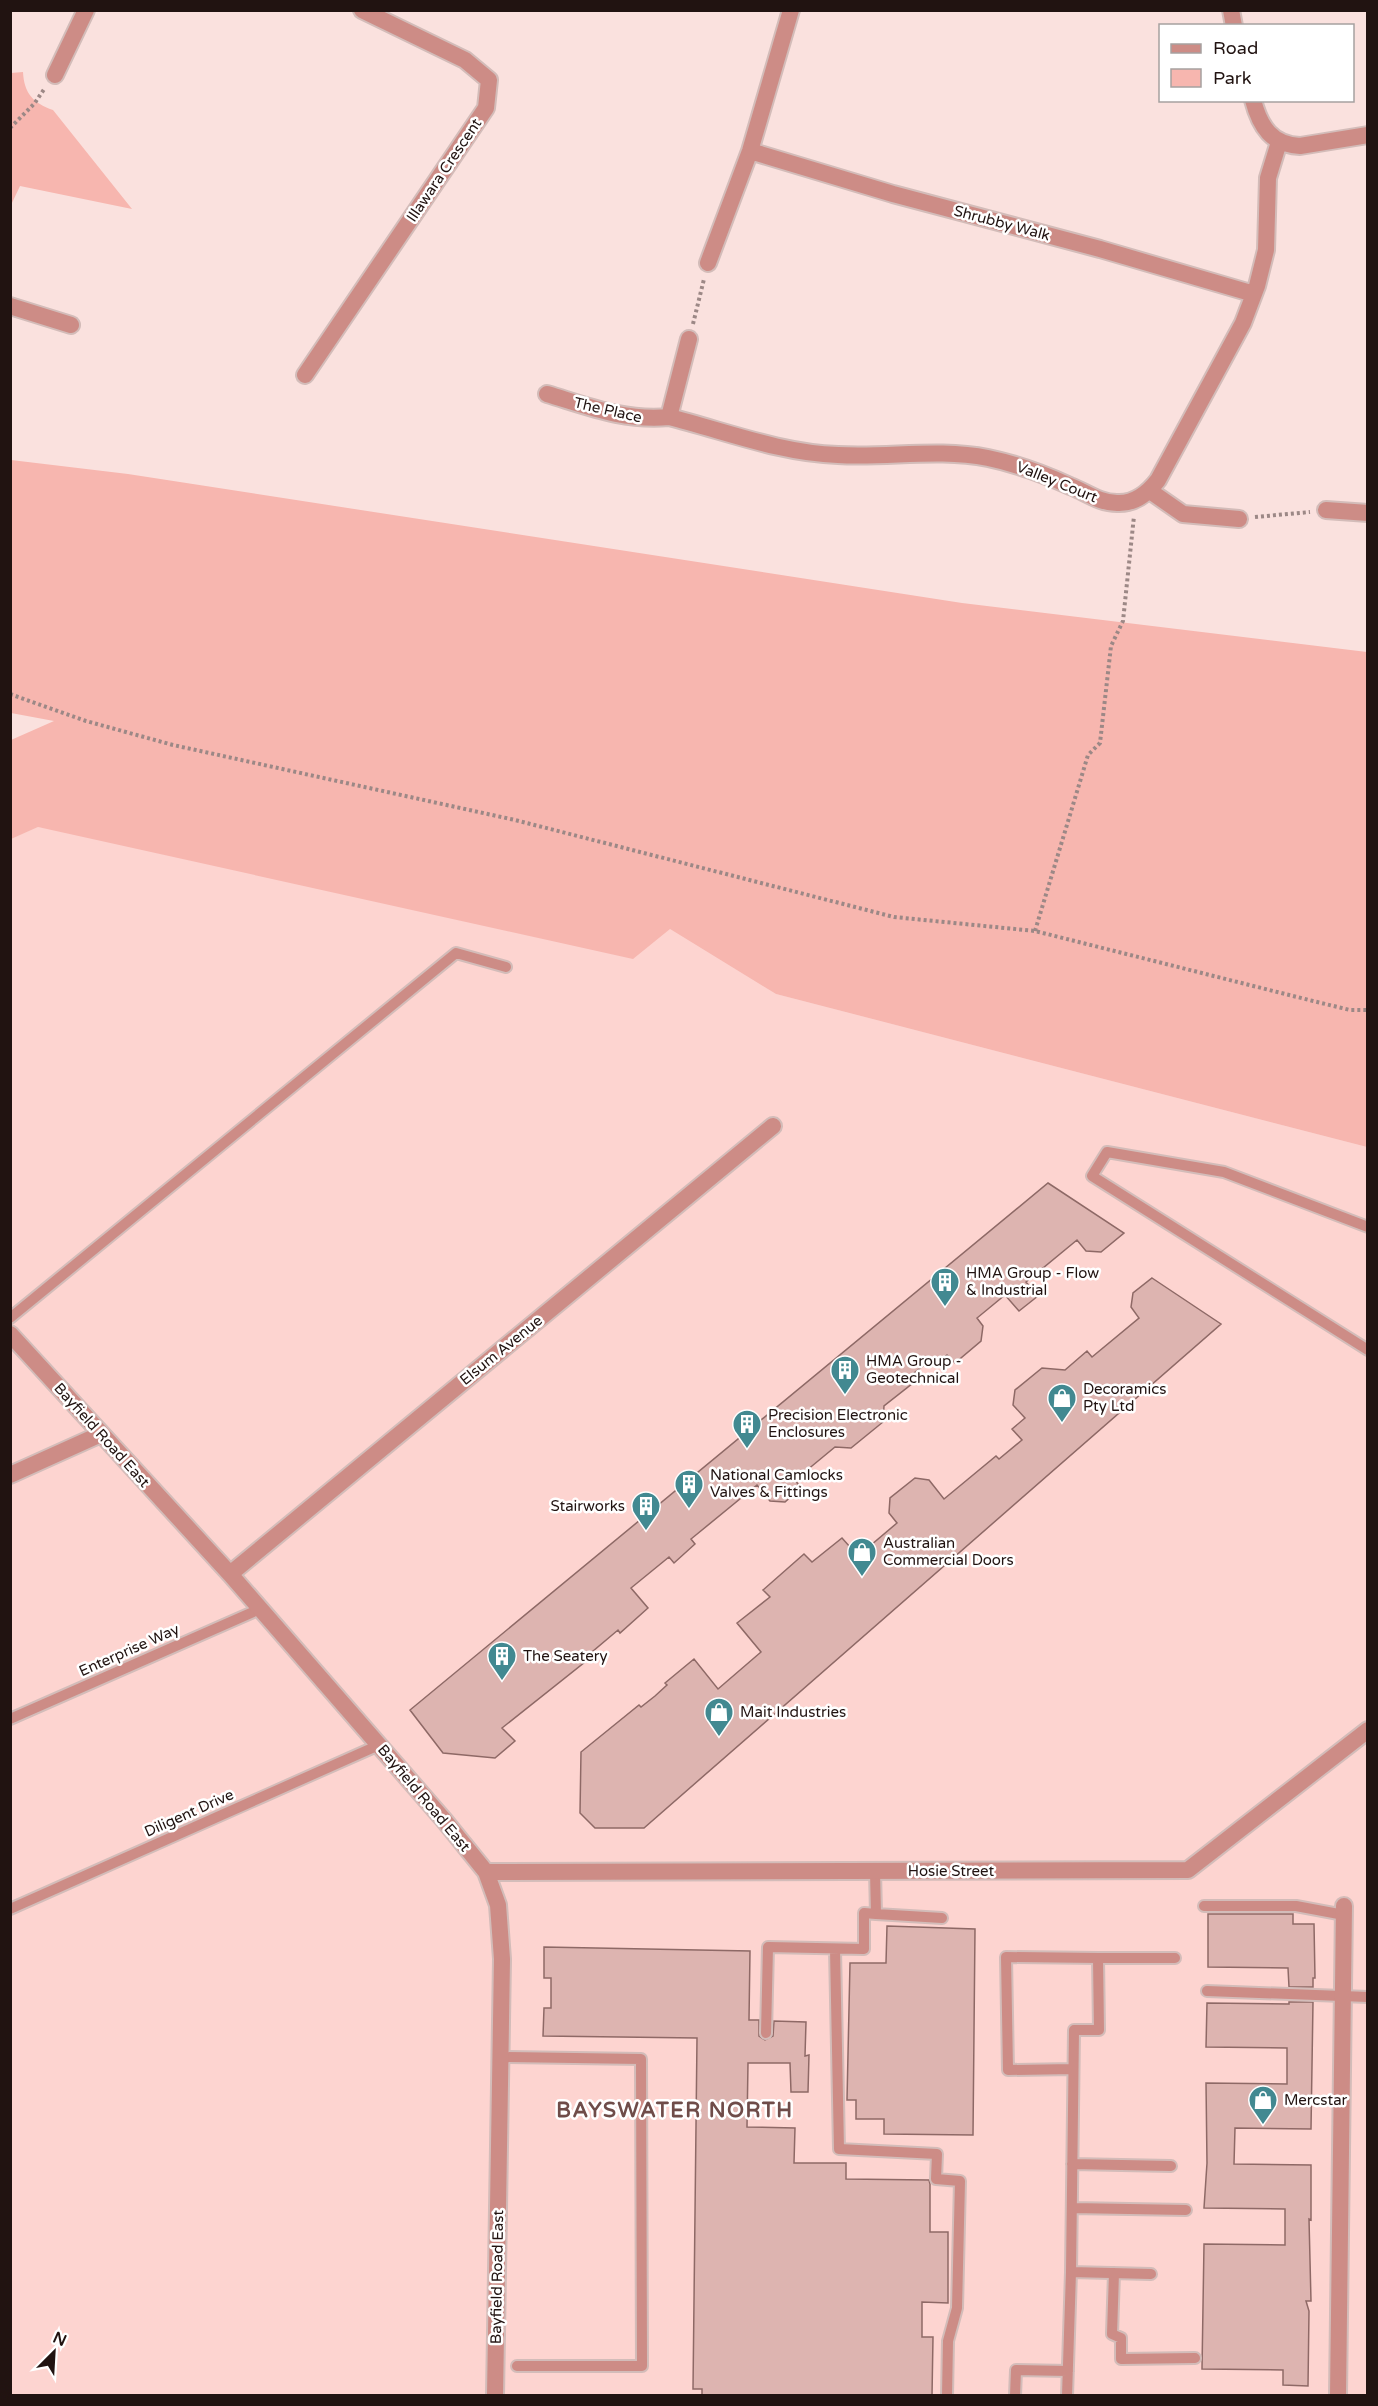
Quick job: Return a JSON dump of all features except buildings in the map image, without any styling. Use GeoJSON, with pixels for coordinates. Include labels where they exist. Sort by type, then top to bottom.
{"type":"FeatureCollection","features":[{"type":"Feature","properties":{"kind":"street"},"geometry":{"type":"LineString","coordinates":[[55,75],[86,10]]}},
{"type":"Feature","properties":{"kind":"street","name":"Illawara Crescent"},"geometry":{"type":"LineString","coordinates":[[305,375],[486,108],[489,80],[465,60],[362,10]]}},
{"type":"Feature","properties":{"kind":"street"},"geometry":{"type":"LineString","coordinates":[[708,263],[750,151],[791,10]]}},
{"type":"Feature","properties":{"kind":"street"},"geometry":{"type":"LineString","coordinates":[[1254,102],[1265,130],[1279,142],[1300,146],[1368,135]]}},
{"type":"Feature","properties":{"kind":"street"},"geometry":{"type":"LineString","coordinates":[[1239,519],[1183,514],[1142,496],[1216,374],[1243,323],[1266,250],[1268,178],[1279,142]]}},
{"type":"Feature","properties":{"kind":"street","name":"Shrubby Walk"},"geometry":{"type":"LineString","coordinates":[[750,151],[893,194],[1100,249],[1254,294]]}},
{"type":"Feature","properties":{"kind":"street"},"geometry":{"type":"LineString","coordinates":[[10,306],[71,325]]}},
{"type":"Feature","properties":{"kind":"street"},"geometry":{"type":"LineString","coordinates":[[669,417],[689,339]]}},
{"type":"Feature","properties":{"kind":"street","name":"The Place"},"geometry":{"type":"LineString","coordinates":[[547,394],[644,420],[669,417]]}},
{"type":"Feature","properties":{"kind":"street","name":"Valley Court"},"geometry":{"type":"LineString","coordinates":[[669,417],[793,450],[839,455],[943,452],[987,458],[1025,467],[1098,500],[1118,504],[1142,496]]}},
{"type":"Feature","properties":{"kind":"street"},"geometry":{"type":"LineString","coordinates":[[1326,510],[1368,513]]}},
{"type":"Feature","properties":{"kind":"street","name":"Elsum Avenue"},"geometry":{"type":"LineString","coordinates":[[230,1574],[773,1126]]}},
{"type":"Feature","properties":{"kind":"street","name":"Bayfield Road East"},"geometry":{"type":"LineString","coordinates":[[10,1334],[230,1574],[486,1872],[498,1905],[502,1959],[495,2396]]}},
{"type":"Feature","properties":{"kind":"street"},"geometry":{"type":"LineString","coordinates":[[10,1475],[101,1434]]}},
{"type":"Feature","properties":{"kind":"street","name":"Hosie Street"},"geometry":{"type":"LineString","coordinates":[[486,1872],[1188,1870],[1368,1730]]}},
{"type":"Feature","properties":{"kind":"street"},"geometry":{"type":"LineString","coordinates":[[1338,2396],[1344,1910]]}},
{"type":"Feature","properties":{"kind":"lane"},"geometry":{"type":"LineString","coordinates":[[10,1318],[456,953],[506,967]]}},
{"type":"Feature","properties":{"kind":"lane"},"geometry":{"type":"LineString","coordinates":[[1368,1227],[1224,1172],[1107,1152],[1092,1176],[1368,1350]]}},
{"type":"Feature","properties":{"kind":"lane","name":"Enterprise Way"},"geometry":{"type":"LineString","coordinates":[[10,1719],[260,1609]]}},
{"type":"Feature","properties":{"kind":"lane","name":"Diligent Drive"},"geometry":{"type":"LineString","coordinates":[[10,1909],[379,1745]]}},
{"type":"Feature","properties":{"kind":"lane"},"geometry":{"type":"LineString","coordinates":[[875,1871],[876,1914]]}},
{"type":"Feature","properties":{"kind":"lane"},"geometry":{"type":"LineString","coordinates":[[1204,1906],[1296,1906],[1344,1910]]}},
{"type":"Feature","properties":{"kind":"lane"},"geometry":{"type":"LineString","coordinates":[[766,2033],[768,1947],[864,1950],[864,1913],[942,1918]]}},
{"type":"Feature","properties":{"kind":"lane"},"geometry":{"type":"LineString","coordinates":[[835,1949],[839,2149],[937,2154],[936,2179],[960,2181],[957,2308],[948,2342],[947,2396]]}},
{"type":"Feature","properties":{"kind":"lane"},"geometry":{"type":"LineString","coordinates":[[1073,2069],[1008,2070],[1006,1957],[1175,1958]]}},
{"type":"Feature","properties":{"kind":"lane"},"geometry":{"type":"LineString","coordinates":[[1067,2396],[1074,2030],[1099,2030],[1098,1958]]}},
{"type":"Feature","properties":{"kind":"lane"},"geometry":{"type":"LineString","coordinates":[[1207,1991],[1368,1997]]}},
{"type":"Feature","properties":{"kind":"lane"},"geometry":{"type":"LineString","coordinates":[[500,2057],[641,2059],[642,2366],[517,2366]]}},
{"type":"Feature","properties":{"kind":"lane"},"geometry":{"type":"LineString","coordinates":[[1072,2164],[1171,2166]]}},
{"type":"Feature","properties":{"kind":"lane"},"geometry":{"type":"LineString","coordinates":[[1071,2208],[1186,2210]]}},
{"type":"Feature","properties":{"kind":"lane"},"geometry":{"type":"LineString","coordinates":[[1071,2272],[1151,2274]]}},
{"type":"Feature","properties":{"kind":"lane"},"geometry":{"type":"LineString","coordinates":[[1114,2273],[1112,2334],[1120,2338],[1121,2359],[1194,2358]]}},
{"type":"Feature","properties":{"kind":"lane"},"geometry":{"type":"LineString","coordinates":[[1016,2396],[1016,2370],[1068,2371]]}},
{"type":"Feature","properties":{"kind":"path"},"geometry":{"type":"LineString","coordinates":[[10,128],[34,104],[55,75]]}},
{"type":"Feature","properties":{"kind":"path"},"geometry":{"type":"LineString","coordinates":[[689,339],[708,263]]}},
{"type":"Feature","properties":{"kind":"path"},"geometry":{"type":"LineString","coordinates":[[1035,931],[1088,755],[1100,743],[1111,646],[1123,621],[1142,496]]}},
{"type":"Feature","properties":{"kind":"path"},"geometry":{"type":"LineString","coordinates":[[1239,519],[1326,510]]}},
{"type":"Feature","properties":{"kind":"path"},"geometry":{"type":"LineString","coordinates":[[10,694],[87,721],[173,745],[515,820],[894,917],[1035,931],[1323,1004],[1350,1010],[1368,1010]]}},
{"type":"Feature","properties":{"kind":"shaded area"},"geometry":{"type":"Polygon","coordinates":[[[38,827],[670,929],[776,994],[1367,1147],[1367,2395],[11,2395],[10,839],[38,827]]]}},
{"type":"Feature","properties":{"kind":"green space"},"geometry":{"type":"Polygon","coordinates":[[[23,72],[25,86],[31,96],[40,104],[53,110],[132,209],[20,186],[11,205],[11,73],[23,72]]]}},
{"type":"Feature","properties":{"kind":"green space"},"geometry":{"type":"Polygon","coordinates":[[[11,460],[128,474],[962,603],[1367,652],[1367,1147],[776,994],[670,929],[633,959],[38,827],[11,839],[11,740],[54,721],[11,713],[11,460]]]}},
{"type":"Feature","properties":{"kind":"place","name":"HMA Group - Flow & Industrial"},"geometry":{"type":"Point","coordinates":[945,1308]}},
{"type":"Feature","properties":{"kind":"place","name":"HMA Group - Geotechnical"},"geometry":{"type":"Point","coordinates":[845,1396]}},
{"type":"Feature","properties":{"kind":"place","name":"Decoramics Pty Ltd"},"geometry":{"type":"Point","coordinates":[1062,1424]}},
{"type":"Feature","properties":{"kind":"place","name":"Precision Electronic Enclosures"},"geometry":{"type":"Point","coordinates":[747,1450]}},
{"type":"Feature","properties":{"kind":"place","name":"National Camlocks Valves & Fittings"},"geometry":{"type":"Point","coordinates":[689,1510]}},
{"type":"Feature","properties":{"kind":"place","name":"Stairworks"},"geometry":{"type":"Point","coordinates":[646,1532]}},
{"type":"Feature","properties":{"kind":"place","name":"Australian Commercial Doors"},"geometry":{"type":"Point","coordinates":[862,1578]}},
{"type":"Feature","properties":{"kind":"place","name":"The Seatery"},"geometry":{"type":"Point","coordinates":[502,1682]}},
{"type":"Feature","properties":{"kind":"place","name":"Mait Industries"},"geometry":{"type":"Point","coordinates":[719,1738]}},
{"type":"Feature","properties":{"kind":"place","name":"Mercstar"},"geometry":{"type":"Point","coordinates":[1263,2126]}},
{"type":"Feature","properties":{"kind":"district","name":"BAYSWATER NORTH"},"geometry":{"type":"Point","coordinates":[675,2110]}}]}
